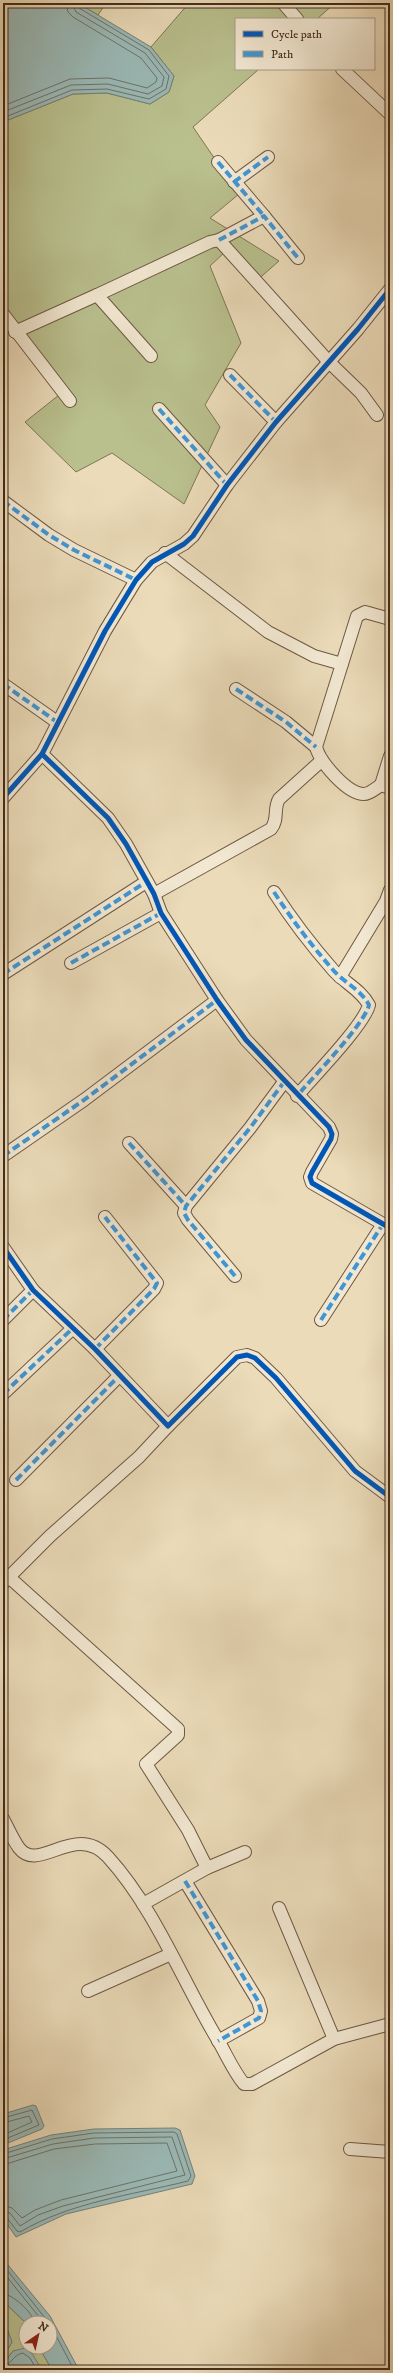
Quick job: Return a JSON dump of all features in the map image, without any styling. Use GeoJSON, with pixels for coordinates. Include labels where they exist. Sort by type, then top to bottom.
{"type":"FeatureCollection","features":[{"type":"Feature","properties":{"kind":"street"},"geometry":{"type":"LineString","coordinates":[[283,3],[296,18]]}},
{"type":"Feature","properties":{"kind":"street"},"geometry":{"type":"LineString","coordinates":[[343,70],[390,114]]}},
{"type":"Feature","properties":{"kind":"street"},"geometry":{"type":"LineString","coordinates":[[234,182],[268,158]]}},
{"type":"Feature","properties":{"kind":"street"},"geometry":{"type":"LineString","coordinates":[[218,162],[298,258]]}},
{"type":"Feature","properties":{"kind":"street"},"geometry":{"type":"LineString","coordinates":[[15,332],[210,242],[219,240],[264,216]]}},
{"type":"Feature","properties":{"kind":"street"},"geometry":{"type":"LineString","coordinates":[[219,240],[329,362],[362,393],[377,415]]}},
{"type":"Feature","properties":{"kind":"street"},"geometry":{"type":"LineString","coordinates":[[3,798],[42,754],[57,722],[105,631],[136,580],[152,562],[165,553],[180,546],[193,536],[227,485],[276,422],[390,289]]}},
{"type":"Feature","properties":{"kind":"street"},"geometry":{"type":"LineString","coordinates":[[97,295],[152,356]]}},
{"type":"Feature","properties":{"kind":"street"},"geometry":{"type":"LineString","coordinates":[[3,314],[15,332],[70,401]]}},
{"type":"Feature","properties":{"kind":"street"},"geometry":{"type":"LineString","coordinates":[[230,375],[276,422]]}},
{"type":"Feature","properties":{"kind":"street"},"geometry":{"type":"LineString","coordinates":[[159,409],[227,485]]}},
{"type":"Feature","properties":{"kind":"street"},"geometry":{"type":"LineString","coordinates":[[3,501],[49,535],[74,550],[136,580]]}},
{"type":"Feature","properties":{"kind":"street"},"geometry":{"type":"LineString","coordinates":[[165,553],[268,632],[314,656],[342,664]]}},
{"type":"Feature","properties":{"kind":"street"},"geometry":{"type":"LineString","coordinates":[[316,747],[356,616],[365,612],[390,619]]}},
{"type":"Feature","properties":{"kind":"street"},"geometry":{"type":"LineString","coordinates":[[3,684],[57,722]]}},
{"type":"Feature","properties":{"kind":"street"},"geometry":{"type":"LineString","coordinates":[[236,689],[286,722],[316,747],[322,761],[339,781],[360,793],[368,793],[385,787],[390,756]]}},
{"type":"Feature","properties":{"kind":"street"},"geometry":{"type":"LineString","coordinates":[[42,754],[108,818],[126,844],[154,894],[161,913],[217,1000],[246,1040],[297,1096],[329,1128],[332,1134],[312,1172],[310,1177],[312,1183],[387,1226],[321,1320]]}},
{"type":"Feature","properties":{"kind":"street"},"geometry":{"type":"LineString","coordinates":[[154,894],[271,829],[276,823],[275,807],[280,799],[322,761]]}},
{"type":"Feature","properties":{"kind":"street"},"geometry":{"type":"LineString","coordinates":[[3,974],[146,882]]}},
{"type":"Feature","properties":{"kind":"street"},"geometry":{"type":"LineString","coordinates":[[340,977],[386,900],[390,890]]}},
{"type":"Feature","properties":{"kind":"street"},"geometry":{"type":"LineString","coordinates":[[274,892],[308,940],[340,977],[365,997],[369,1005],[367,1012],[297,1096]]}},
{"type":"Feature","properties":{"kind":"street"},"geometry":{"type":"LineString","coordinates":[[72,963],[161,913]]}},
{"type":"Feature","properties":{"kind":"street"},"geometry":{"type":"LineString","coordinates":[[3,1156],[84,1100],[217,1000]]}},
{"type":"Feature","properties":{"kind":"street"},"geometry":{"type":"LineString","coordinates":[[236,1276],[188,1220],[184,1213],[186,1206],[246,1134],[284,1082]]}},
{"type":"Feature","properties":{"kind":"street"},"geometry":{"type":"LineString","coordinates":[[129,1143],[186,1206]]}},
{"type":"Feature","properties":{"kind":"street"},"geometry":{"type":"LineString","coordinates":[[95,1349],[154,1289],[157,1283],[104,1217]]}},
{"type":"Feature","properties":{"kind":"street"},"geometry":{"type":"LineString","coordinates":[[3,1247],[33,1290],[72,1329],[95,1349],[168,1426]]}},
{"type":"Feature","properties":{"kind":"street"},"geometry":{"type":"LineString","coordinates":[[3,1320],[33,1290]]}},
{"type":"Feature","properties":{"kind":"street"},"geometry":{"type":"LineString","coordinates":[[3,1394],[72,1329]]}},
{"type":"Feature","properties":{"kind":"street"},"geometry":{"type":"LineString","coordinates":[[207,1868],[188,1830],[146,1764],[178,1735],[178,1729],[6,1581],[50,1536],[139,1457],[237,1357],[248,1355],[255,1358],[276,1378],[355,1471],[390,1498]]}},
{"type":"Feature","properties":{"kind":"street"},"geometry":{"type":"LineString","coordinates":[[16,1480],[119,1376]]}},
{"type":"Feature","properties":{"kind":"street"},"geometry":{"type":"LineString","coordinates":[[3,1819],[20,1849],[32,1856],[46,1854],[59,1848],[78,1843],[90,1844],[107,1856],[143,1904],[218,2041],[243,2082],[249,2085],[334,2039],[390,2024]]}},
{"type":"Feature","properties":{"kind":"street"},"geometry":{"type":"LineString","coordinates":[[143,1904],[207,1868],[245,1852]]}},
{"type":"Feature","properties":{"kind":"street"},"geometry":{"type":"LineString","coordinates":[[185,1881],[258,2001],[261,2011],[258,2018],[218,2041]]}},
{"type":"Feature","properties":{"kind":"street"},"geometry":{"type":"LineString","coordinates":[[279,1908],[334,2039]]}},
{"type":"Feature","properties":{"kind":"street"},"geometry":{"type":"LineString","coordinates":[[88,1991],[171,1954]]}},
{"type":"Feature","properties":{"kind":"street"},"geometry":{"type":"LineString","coordinates":[[350,2149],[390,2152]]}},
{"type":"Feature","properties":{"kind":"green space"},"geometry":{"type":"Polygon","coordinates":[[[78,3],[106,3],[98,15],[78,3]]]}},
{"type":"Feature","properties":{"kind":"green space"},"geometry":{"type":"Polygon","coordinates":[[[189,3],[335,3],[318,18],[235,18],[235,70],[258,70],[193,127],[239,194],[210,218],[279,261],[255,282],[225,252],[210,266],[241,343],[205,405],[220,427],[184,504],[112,453],[76,472],[25,422],[64,391],[3,326],[3,122],[73,94],[107,93],[150,104],[169,92],[174,76],[151,47],[189,3]]]}},
{"type":"Feature","properties":{"kind":"green space"},"geometry":{"type":"Polygon","coordinates":[[[3,2301],[18,2315],[18,2354],[13,2351],[3,2364],[3,2357],[12,2342],[3,2318],[3,2301]]]}},
{"type":"Feature","properties":{"kind":"green space"},"geometry":{"type":"Polygon","coordinates":[[[20,2355],[44,2355],[52,2370],[42,2370],[39,2365],[20,2355]]]}},
{"type":"Feature","properties":{"kind":"water"},"geometry":{"type":"Polygon","coordinates":[[[3,3],[78,3],[151,47],[174,76],[169,92],[150,104],[107,93],[73,94],[3,122],[3,3]]]}},
{"type":"Feature","properties":{"kind":"water"},"geometry":{"type":"Polygon","coordinates":[[[33,2105],[36,2106],[44,2126],[42,2129],[3,2145],[3,2114],[33,2105]]]}},
{"type":"Feature","properties":{"kind":"water"},"geometry":{"type":"Polygon","coordinates":[[[175,2128],[180,2130],[195,2176],[192,2184],[66,2214],[16,2237],[3,2218],[3,2150],[51,2135],[94,2129],[175,2128]]]}},
{"type":"Feature","properties":{"kind":"water"},"geometry":{"type":"Polygon","coordinates":[[[3,2259],[49,2315],[18,2315],[3,2301],[3,2259]]]}},
{"type":"Feature","properties":{"kind":"water"},"geometry":{"type":"Polygon","coordinates":[[[3,2318],[12,2342],[3,2357],[3,2318]]]}},
{"type":"Feature","properties":{"kind":"water"},"geometry":{"type":"Polygon","coordinates":[[[58,2331],[79,2370],[52,2370],[44,2355],[58,2355],[58,2331]]]}},
{"type":"Feature","properties":{"kind":"water"},"geometry":{"type":"Polygon","coordinates":[[[18,2350],[18,2355],[33,2355],[42,2370],[3,2370],[3,2364],[13,2351],[18,2350]]]}},
{"type":"Feature","properties":{"kind":"marked path"},"geometry":{"type":"LineString","coordinates":[[234,182],[268,157]]}},
{"type":"Feature","properties":{"kind":"marked path"},"geometry":{"type":"LineString","coordinates":[[218,162],[264,216]]}},
{"type":"Feature","properties":{"kind":"marked path"},"geometry":{"type":"LineString","coordinates":[[219,240],[264,216],[298,258]]}},
{"type":"Feature","properties":{"kind":"marked path"},"geometry":{"type":"LineString","coordinates":[[230,375],[276,422]]}},
{"type":"Feature","properties":{"kind":"marked path"},"geometry":{"type":"LineString","coordinates":[[159,409],[227,485]]}},
{"type":"Feature","properties":{"kind":"marked path"},"geometry":{"type":"LineString","coordinates":[[3,501],[49,535],[74,550],[136,580]]}},
{"type":"Feature","properties":{"kind":"marked path"},"geometry":{"type":"LineString","coordinates":[[3,684],[57,722]]}},
{"type":"Feature","properties":{"kind":"marked path"},"geometry":{"type":"LineString","coordinates":[[236,689],[286,722],[316,747]]}},
{"type":"Feature","properties":{"kind":"marked path"},"geometry":{"type":"LineString","coordinates":[[3,974],[146,882]]}},
{"type":"Feature","properties":{"kind":"marked path"},"geometry":{"type":"LineString","coordinates":[[274,892],[295,923],[326,962],[338,975],[362,995],[369,1005],[365,1014],[348,1038],[297,1096]]}},
{"type":"Feature","properties":{"kind":"marked path"},"geometry":{"type":"LineString","coordinates":[[71,963],[161,913]]}},
{"type":"Feature","properties":{"kind":"marked path"},"geometry":{"type":"LineString","coordinates":[[3,1156],[84,1100],[217,1000]]}},
{"type":"Feature","properties":{"kind":"marked path"},"geometry":{"type":"LineString","coordinates":[[235,1276],[188,1220],[184,1213],[186,1206],[250,1128],[284,1082]]}},
{"type":"Feature","properties":{"kind":"marked path"},"geometry":{"type":"LineString","coordinates":[[129,1143],[186,1206]]}},
{"type":"Feature","properties":{"kind":"marked path"},"geometry":{"type":"LineString","coordinates":[[95,1349],[154,1289],[157,1283],[105,1217]]}},
{"type":"Feature","properties":{"kind":"marked path"},"geometry":{"type":"LineString","coordinates":[[321,1320],[383,1224]]}},
{"type":"Feature","properties":{"kind":"marked path"},"geometry":{"type":"LineString","coordinates":[[3,1320],[33,1290]]}},
{"type":"Feature","properties":{"kind":"marked path"},"geometry":{"type":"LineString","coordinates":[[3,1394],[72,1329]]}},
{"type":"Feature","properties":{"kind":"marked path"},"geometry":{"type":"LineString","coordinates":[[16,1480],[119,1376]]}},
{"type":"Feature","properties":{"kind":"marked path"},"geometry":{"type":"LineString","coordinates":[[185,1881],[258,2001],[261,2011],[259,2018],[218,2041]]}},
{"type":"Feature","properties":{"kind":"cycle path"},"geometry":{"type":"LineString","coordinates":[[3,798],[42,754],[105,631],[136,580],[152,562],[184,544],[193,536],[227,485],[276,422],[358,329],[390,289]]}},
{"type":"Feature","properties":{"kind":"cycle path"},"geometry":{"type":"LineString","coordinates":[[42,754],[108,818],[126,844],[154,894],[161,913],[217,1000],[246,1040],[329,1127],[332,1134],[331,1139],[312,1172],[310,1177],[312,1183],[390,1228]]}},
{"type":"Feature","properties":{"kind":"cycle path"},"geometry":{"type":"LineString","coordinates":[[3,1247],[33,1290],[95,1349],[168,1426],[237,1357],[247,1355],[255,1358],[276,1378],[355,1471],[390,1497]]}}]}
